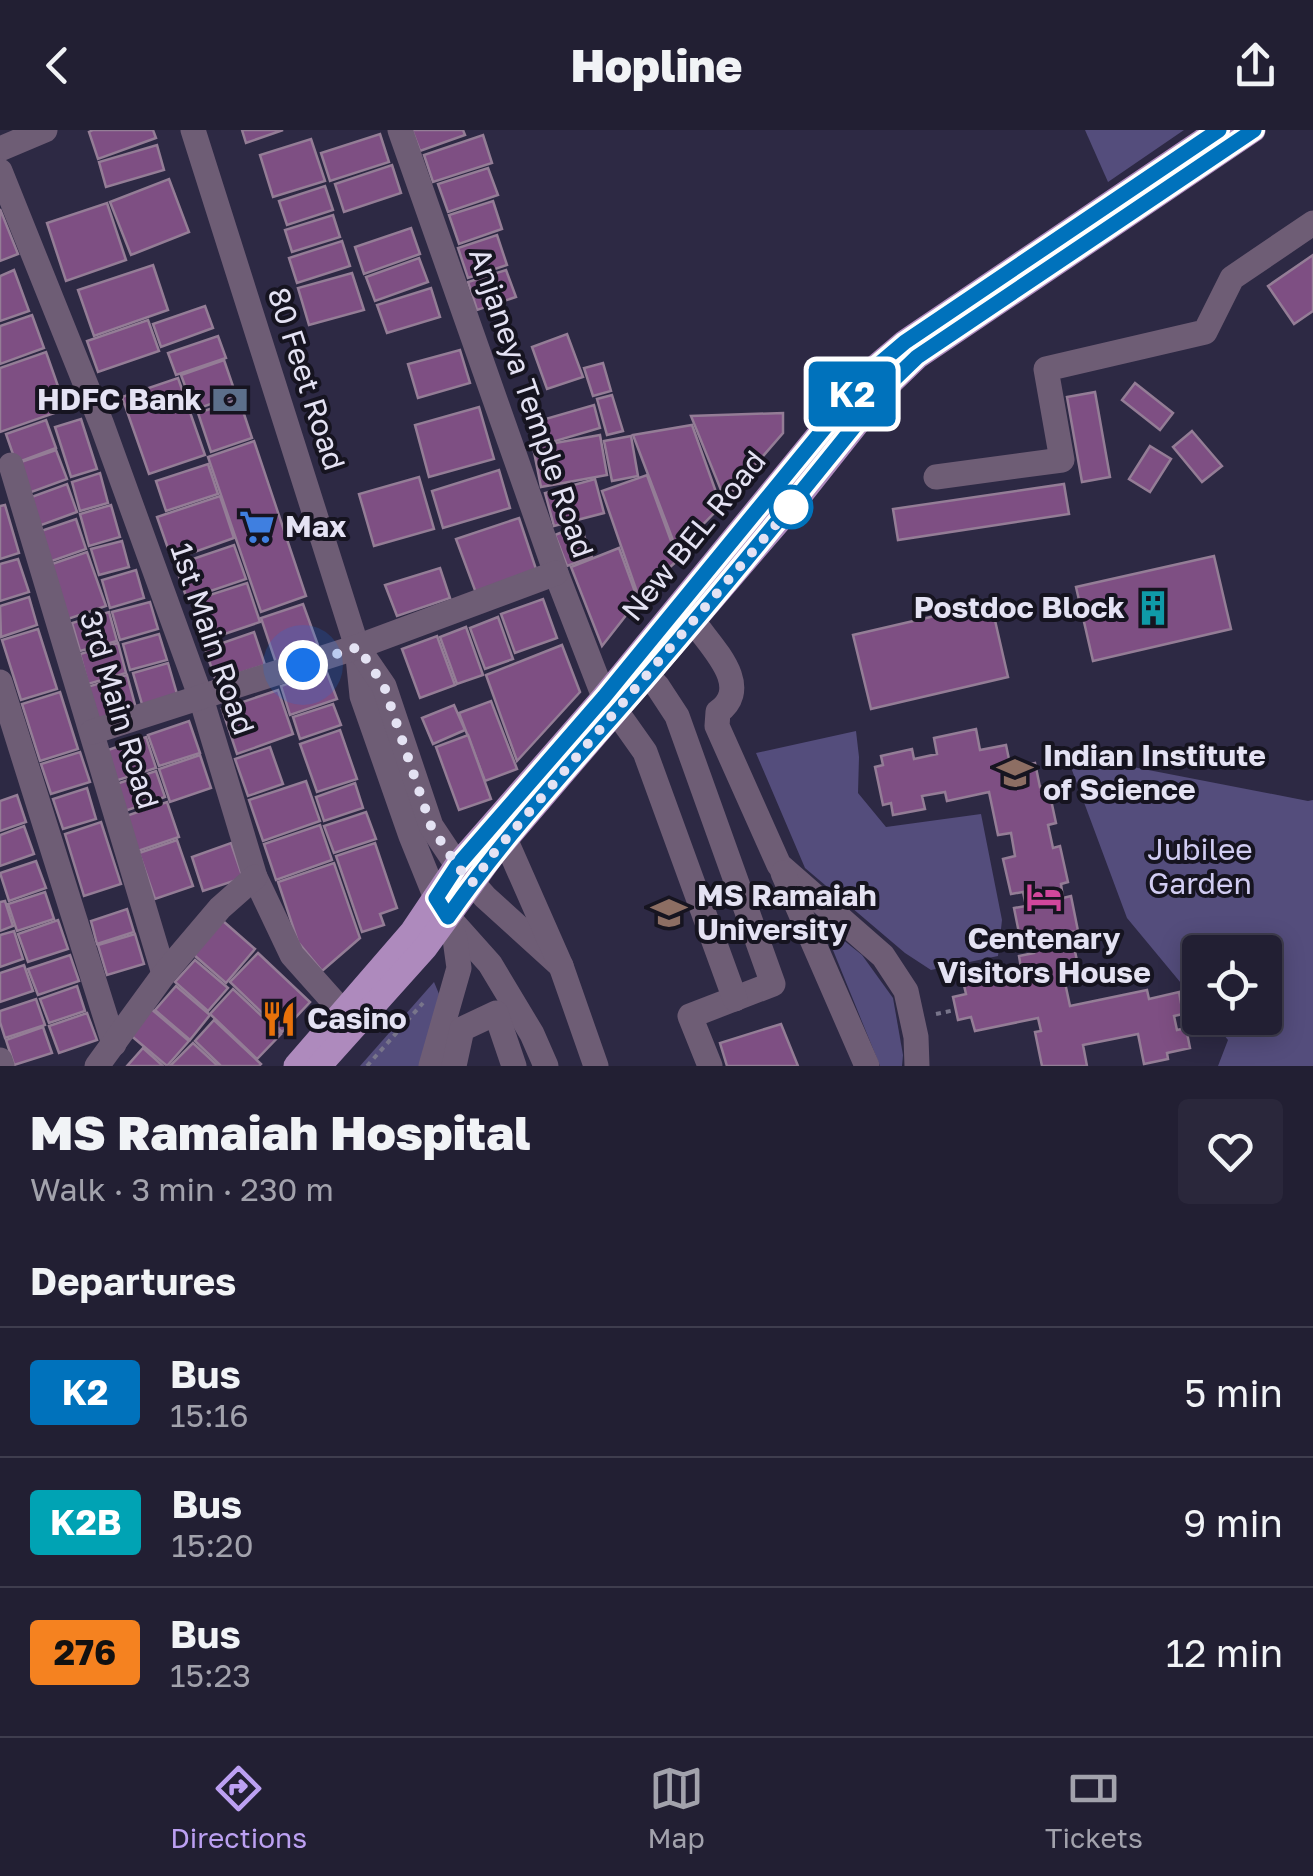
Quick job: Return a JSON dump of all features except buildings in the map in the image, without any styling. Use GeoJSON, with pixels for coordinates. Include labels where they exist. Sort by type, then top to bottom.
{"type":"FeatureCollection","features":[{"type":"Feature","properties":{"kind":"main road","name":"New BEL Road"},"geometry":{"type":"LineString","coordinates":[[464,874],[506,841],[872,370],[905,342],[1220,130]]}},
{"type":"Feature","properties":{"kind":"main road","name":"New BEL Road"},"geometry":{"type":"LineString","coordinates":[[319,1066],[425,948],[442,908],[464,874],[610,704],[648,676],[886,387],[917,357],[1254,130]]}},
{"type":"Feature","properties":{"kind":"main road","name":"New BEL Road"},"geometry":{"type":"LineString","coordinates":[[296,1066],[412,932],[442,908]]}},
{"type":"Feature","properties":{"kind":"street"},"geometry":{"type":"LineString","coordinates":[[0,149],[45,130]]}},
{"type":"Feature","properties":{"kind":"street","name":"80 Feet Road"},"geometry":{"type":"LineString","coordinates":[[193,130],[358,647],[362,696],[411,836],[442,908]]}},
{"type":"Feature","properties":{"kind":"street","name":"Anjaneya Temple Road"},"geometry":{"type":"LineString","coordinates":[[400,130],[556,573],[610,704],[645,752],[736,999]]}},
{"type":"Feature","properties":{"kind":"street","name":"1st Main Road"},"geometry":{"type":"LineString","coordinates":[[0,171],[102,426],[201,698],[255,877],[292,956],[342,1012]]}},
{"type":"Feature","properties":{"kind":"street"},"geometry":{"type":"LineString","coordinates":[[936,477],[1062,460],[1046,370],[1205,332],[1232,278],[1313,223]]}},
{"type":"Feature","properties":{"kind":"street","name":"3rd Main Road"},"geometry":{"type":"LineString","coordinates":[[11,465],[164,974]]}},
{"type":"Feature","properties":{"kind":"street"},"geometry":{"type":"LineString","coordinates":[[92,732],[358,647],[556,573]]}},
{"type":"Feature","properties":{"kind":"street"},"geometry":{"type":"LineString","coordinates":[[694,622],[725,662],[732,686],[728,705],[718,712],[718,726],[867,1066]]}},
{"type":"Feature","properties":{"kind":"street","name":"80 Feet Road"},"geometry":{"type":"LineString","coordinates":[[358,647],[384,686],[431,826],[464,874],[560,966]]}},
{"type":"Feature","properties":{"kind":"street"},"geometry":{"type":"LineString","coordinates":[[648,676],[677,716],[773,984],[690,1016],[710,1066]]}},
{"type":"Feature","properties":{"kind":"street"},"geometry":{"type":"LineString","coordinates":[[0,682],[114,1044]]}},
{"type":"Feature","properties":{"kind":"street"},"geometry":{"type":"LineString","coordinates":[[506,841],[560,966],[596,1066]]}},
{"type":"Feature","properties":{"kind":"street"},"geometry":{"type":"LineString","coordinates":[[779,865],[883,956],[906,991],[916,1037],[917,1066]]}},
{"type":"Feature","properties":{"kind":"street"},"geometry":{"type":"LineString","coordinates":[[97,1066],[164,974],[220,908],[255,877]]}},
{"type":"Feature","properties":{"kind":"street"},"geometry":{"type":"LineString","coordinates":[[430,1066],[459,968],[455,939],[442,908]]}},
{"type":"Feature","properties":{"kind":"street"},"geometry":{"type":"LineString","coordinates":[[442,908],[490,964],[532,1034],[546,1066]]}},
{"type":"Feature","properties":{"kind":"street"},"geometry":{"type":"LineString","coordinates":[[454,1066],[462,1029],[496,1013],[514,1066]]}},
{"type":"Feature","properties":{"kind":"path"},"geometry":{"type":"LineString","coordinates":[[367,1066],[432,992]]}},
{"type":"Feature","properties":{"kind":"path"},"geometry":{"type":"LineString","coordinates":[[939,1014],[955,1010]]}},
{"type":"Feature","properties":{"kind":"green space"},"geometry":{"type":"Polygon","coordinates":[[[1085,130],[1184,130],[1108,182],[1085,130]]]}},
{"type":"Feature","properties":{"kind":"green space"},"geometry":{"type":"Polygon","coordinates":[[[856,731],[858,793],[886,827],[981,814],[1002,920],[998,956],[931,970],[905,953],[805,868],[756,753],[856,731]]]}},
{"type":"Feature","properties":{"kind":"green space","name":"Jubilee Garden"},"geometry":{"type":"Polygon","coordinates":[[[1066,754],[1313,800],[1313,1066],[1218,1066],[1228,1040],[1224,1035],[1282,1035],[1282,935],[1182,935],[1182,984],[1127,918],[1066,754]]]}},
{"type":"Feature","properties":{"kind":"green space"},"geometry":{"type":"Polygon","coordinates":[[[822,923],[862,955],[893,998],[902,1066],[880,1066],[822,923]]]}},
{"type":"Feature","properties":{"kind":"green space"},"geometry":{"type":"Polygon","coordinates":[[[434,982],[439,994],[422,1066],[360,1066],[434,982]]]}},
{"type":"Feature","properties":{"kind":"bus line","name":"K2"},"geometry":{"type":"LineString","coordinates":[[1219,130],[905,342],[872,370],[604,697],[457,866],[436,898],[448,917],[494,853],[790,508],[886,387],[917,357],[1254,130]]}},
{"type":"Feature","properties":{"kind":"place","name":"HDFC Bank"},"geometry":{"type":"Point","coordinates":[230,400]}},
{"type":"Feature","properties":{"kind":"place","name":"Max"},"geometry":{"type":"Point","coordinates":[257,527]}},
{"type":"Feature","properties":{"kind":"place","name":"Postdoc Block"},"geometry":{"type":"Point","coordinates":[1153,608]}},
{"type":"Feature","properties":{"kind":"place","name":"Indian Institute of Science"},"geometry":{"type":"Point","coordinates":[1015,773]}},
{"type":"Feature","properties":{"kind":"place","name":"Centenary Visitors House"},"geometry":{"type":"Point","coordinates":[1044,897]}},
{"type":"Feature","properties":{"kind":"place","name":"MS Ramaiah University"},"geometry":{"type":"Point","coordinates":[669,913]}},
{"type":"Feature","properties":{"kind":"place","name":"Casino"},"geometry":{"type":"Point","coordinates":[279,1019]}},
{"type":"Feature","properties":{"kind":"route"},"geometry":{"type":"LineString","coordinates":[[303,665],[358,647],[384,686],[431,826],[472,883],[791,507]]}}]}
